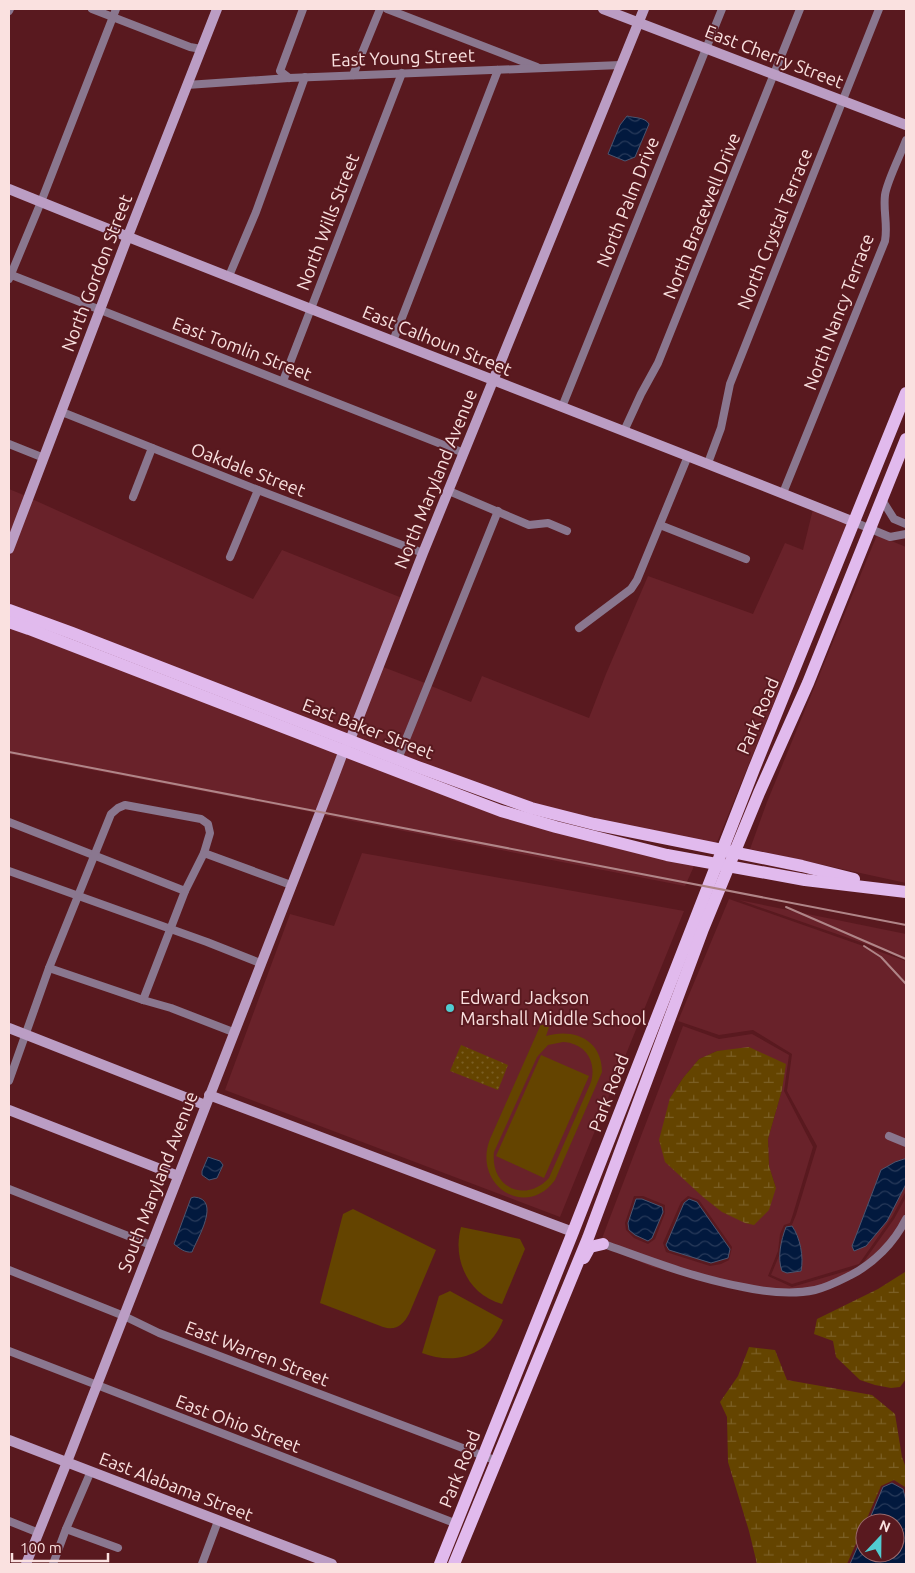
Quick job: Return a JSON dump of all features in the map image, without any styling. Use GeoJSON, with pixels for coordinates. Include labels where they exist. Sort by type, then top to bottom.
{"type":"FeatureCollection","features":[{"type":"Feature","properties":{"kind":"main road","name":"Park Road"},"geometry":{"type":"LineString","coordinates":[[454,1564],[588,1238],[693,954],[754,769],[906,392]]}},
{"type":"Feature","properties":{"kind":"main road","name":"Park Road"},"geometry":{"type":"LineString","coordinates":[[440,1564],[574,1232],[663,1000],[725,858],[759,793],[808,683],[906,439]]}},
{"type":"Feature","properties":{"kind":"main road","name":"East Baker Street"},"geometry":{"type":"LineString","coordinates":[[9,610],[70,638],[347,745],[501,811],[636,848],[725,858]]}},
{"type":"Feature","properties":{"kind":"main road","name":"East Baker Street"},"geometry":{"type":"LineString","coordinates":[[9,622],[70,638]]}},
{"type":"Feature","properties":{"kind":"main road","name":"East Baker Street"},"geometry":{"type":"LineString","coordinates":[[347,745],[398,759],[496,796],[558,816],[725,858]]}},
{"type":"Feature","properties":{"kind":"main road"},"geometry":{"type":"LineString","coordinates":[[725,858],[802,866],[901,891]]}},
{"type":"Feature","properties":{"kind":"main road"},"geometry":{"type":"LineString","coordinates":[[588,1238],[584,1218],[611,1148],[610,1137]]}},
{"type":"Feature","properties":{"kind":"main road"},"geometry":{"type":"LineString","coordinates":[[552,1326],[557,1301],[574,1253],[576,1244],[574,1232]]}},
{"type":"Feature","properties":{"kind":"main road"},"geometry":{"type":"LineString","coordinates":[[552,1326],[563,1307],[590,1247],[603,1244]]}},
{"type":"Feature","properties":{"kind":"main road"},"geometry":{"type":"LineString","coordinates":[[460,1550],[462,1533],[485,1472],[487,1464],[484,1455]]}},
{"type":"Feature","properties":{"kind":"street"},"geometry":{"type":"LineString","coordinates":[[92,9],[114,13],[190,47],[201,49]]}},
{"type":"Feature","properties":{"kind":"street","name":"North Gordon Street"},"geometry":{"type":"LineString","coordinates":[[9,549],[217,9]]}},
{"type":"Feature","properties":{"kind":"street"},"geometry":{"type":"LineString","coordinates":[[289,78],[280,71],[303,9]]}},
{"type":"Feature","properties":{"kind":"street"},"geometry":{"type":"LineString","coordinates":[[353,75],[380,9]]}},
{"type":"Feature","properties":{"kind":"street"},"geometry":{"type":"LineString","coordinates":[[387,9],[541,68]]}},
{"type":"Feature","properties":{"kind":"street","name":"East Cherry Street"},"geometry":{"type":"LineString","coordinates":[[603,9],[906,125]]}},
{"type":"Feature","properties":{"kind":"street","name":"North Maryland Avenue"},"geometry":{"type":"LineString","coordinates":[[320,811],[644,9]]}},
{"type":"Feature","properties":{"kind":"street","name":"North Palm Drive"},"geometry":{"type":"LineString","coordinates":[[562,407],[722,9]]}},
{"type":"Feature","properties":{"kind":"street","name":"North Bracewell Drive"},"geometry":{"type":"LineString","coordinates":[[624,431],[641,394],[658,364],[800,9]]}},
{"type":"Feature","properties":{"kind":"street","name":"North Crystal Terrace"},"geometry":{"type":"LineString","coordinates":[[708,463],[721,428],[730,384],[879,9]]}},
{"type":"Feature","properties":{"kind":"street"},"geometry":{"type":"LineString","coordinates":[[9,276],[114,13]]}},
{"type":"Feature","properties":{"kind":"street","name":"East Young Street"},"geometry":{"type":"LineString","coordinates":[[187,84],[305,77],[621,65]]}},
{"type":"Feature","properties":{"kind":"street"},"geometry":{"type":"LineString","coordinates":[[393,341],[498,70]]}},
{"type":"Feature","properties":{"kind":"street","name":"North Wills Street"},"geometry":{"type":"LineString","coordinates":[[283,382],[402,73]]}},
{"type":"Feature","properties":{"kind":"street"},"geometry":{"type":"LineString","coordinates":[[229,276],[256,212],[305,77]]}},
{"type":"Feature","properties":{"kind":"street","name":"North Nancy Terrace"},"geometry":{"type":"LineString","coordinates":[[783,493],[885,241],[887,228],[884,207],[885,191],[906,140]]}},
{"type":"Feature","properties":{"kind":"street","name":"East Calhoun Street"},"geometry":{"type":"LineString","coordinates":[[9,189],[854,522]]}},
{"type":"Feature","properties":{"kind":"street","name":"East Tomlin Street"},"geometry":{"type":"LineString","coordinates":[[9,276],[464,453]]}},
{"type":"Feature","properties":{"kind":"street","name":"Oakdale Street"},"geometry":{"type":"LineString","coordinates":[[62,412],[423,553]]}},
{"type":"Feature","properties":{"kind":"street"},"geometry":{"type":"LineString","coordinates":[[9,444],[44,458]]}},
{"type":"Feature","properties":{"kind":"street"},"geometry":{"type":"LineString","coordinates":[[134,497],[152,448]]}},
{"type":"Feature","properties":{"kind":"street"},"geometry":{"type":"LineString","coordinates":[[579,628],[631,589],[637,580],[688,456]]}},
{"type":"Feature","properties":{"kind":"street"},"geometry":{"type":"LineString","coordinates":[[230,557],[258,490]]}},
{"type":"Feature","properties":{"kind":"street"},"geometry":{"type":"LineString","coordinates":[[449,491],[529,525],[548,523],[567,531]]}},
{"type":"Feature","properties":{"kind":"street"},"geometry":{"type":"LineString","coordinates":[[882,500],[894,519],[906,524]]}},
{"type":"Feature","properties":{"kind":"street"},"geometry":{"type":"LineString","coordinates":[[398,759],[498,511]]}},
{"type":"Feature","properties":{"kind":"street"},"geometry":{"type":"LineString","coordinates":[[854,522],[890,537],[906,534]]}},
{"type":"Feature","properties":{"kind":"street"},"geometry":{"type":"LineString","coordinates":[[660,525],[746,559]]}},
{"type":"Feature","properties":{"kind":"street"},"geometry":{"type":"LineString","coordinates":[[9,1081],[49,968],[111,814],[118,808],[126,805],[200,819],[208,824],[210,833],[204,853],[185,891],[143,1000]]}},
{"type":"Feature","properties":{"kind":"street","name":"South Maryland Avenue"},"geometry":{"type":"LineString","coordinates":[[26,1564],[320,811]]}},
{"type":"Feature","properties":{"kind":"street"},"geometry":{"type":"LineString","coordinates":[[9,822],[185,891]]}},
{"type":"Feature","properties":{"kind":"street"},"geometry":{"type":"LineString","coordinates":[[204,853],[291,885]]}},
{"type":"Feature","properties":{"kind":"street"},"geometry":{"type":"LineString","coordinates":[[9,871],[260,963]]}},
{"type":"Feature","properties":{"kind":"street"},"geometry":{"type":"LineString","coordinates":[[49,968],[172,1008],[233,1032]]}},
{"type":"Feature","properties":{"kind":"street"},"geometry":{"type":"LineString","coordinates":[[9,1028],[205,1105]]}},
{"type":"Feature","properties":{"kind":"street"},"geometry":{"type":"LineString","coordinates":[[209,1095],[677,1271],[714,1282],[762,1291],[795,1292],[815,1290],[838,1282],[861,1270],[883,1253],[906,1219]]}},
{"type":"Feature","properties":{"kind":"street"},"geometry":{"type":"LineString","coordinates":[[9,1110],[178,1176]]}},
{"type":"Feature","properties":{"kind":"street"},"geometry":{"type":"LineString","coordinates":[[889,1136],[906,1143]]}},
{"type":"Feature","properties":{"kind":"street"},"geometry":{"type":"LineString","coordinates":[[9,1189],[151,1245]]}},
{"type":"Feature","properties":{"kind":"street","name":"East Warren Street"},"geometry":{"type":"LineString","coordinates":[[9,1270],[124,1316],[159,1333],[497,1460]]}},
{"type":"Feature","properties":{"kind":"street","name":"East Ohio Street"},"geometry":{"type":"LineString","coordinates":[[9,1351],[456,1524]]}},
{"type":"Feature","properties":{"kind":"street","name":"East Alabama Street"},"geometry":{"type":"LineString","coordinates":[[9,1440],[332,1564]]}},
{"type":"Feature","properties":{"kind":"street"},"geometry":{"type":"LineString","coordinates":[[53,1564],[91,1471]]}},
{"type":"Feature","properties":{"kind":"street"},"geometry":{"type":"LineString","coordinates":[[9,1521],[39,1533]]}},
{"type":"Feature","properties":{"kind":"street"},"geometry":{"type":"LineString","coordinates":[[202,1564],[218,1521]]}},
{"type":"Feature","properties":{"kind":"street"},"geometry":{"type":"LineString","coordinates":[[66,1529],[118,1548]]}},
{"type":"Feature","properties":{"kind":"shaded area"},"geometry":{"type":"Polygon","coordinates":[[[9,489],[26,496],[9,540],[9,489]]]}},
{"type":"Feature","properties":{"kind":"shaded area"},"geometry":{"type":"Polygon","coordinates":[[[32,499],[253,599],[282,550],[402,598],[348,736],[9,606],[9,558],[32,499]]]}},
{"type":"Feature","properties":{"kind":"shaded area"},"geometry":{"type":"Polygon","coordinates":[[[813,509],[847,523],[718,840],[714,844],[560,812],[402,757],[431,686],[471,702],[482,676],[589,718],[648,576],[753,614],[785,543],[803,550],[813,509]]]}},
{"type":"Feature","properties":{"kind":"shaded area"},"geometry":{"type":"Polygon","coordinates":[[[877,535],[906,547],[906,883],[750,849],[767,802],[877,535]]]}},
{"type":"Feature","properties":{"kind":"shaded area"},"geometry":{"type":"Polygon","coordinates":[[[9,626],[340,753],[316,813],[9,754],[9,626]]]}},
{"type":"Feature","properties":{"kind":"shaded area"},"geometry":{"type":"Polygon","coordinates":[[[383,667],[425,683],[396,754],[355,738],[383,667]]]}},
{"type":"Feature","properties":{"kind":"shaded area"},"geometry":{"type":"Polygon","coordinates":[[[346,755],[425,785],[695,864],[685,886],[322,815],[346,755]]]}},
{"type":"Feature","properties":{"kind":"shaded area","name":"Edward Jackson Marshall Middle School"},"geometry":{"type":"Polygon","coordinates":[[[362,853],[684,911],[560,1217],[225,1090],[290,914],[334,926],[362,853]]]}},
{"type":"Feature","properties":{"kind":"shaded area"},"geometry":{"type":"Polygon","coordinates":[[[729,899],[906,961],[906,1191],[892,1217],[859,1264],[792,1284],[771,1275],[796,1215],[817,1146],[787,1091],[792,1054],[753,1030],[719,1035],[678,1021],[729,899]]]}},
{"type":"Feature","properties":{"kind":"shaded area"},"geometry":{"type":"Polygon","coordinates":[[[739,900],[906,934],[906,958],[739,900]]]}},
{"type":"Feature","properties":{"kind":"shaded area"},"geometry":{"type":"Polygon","coordinates":[[[683,1026],[719,1039],[752,1034],[789,1055],[784,1091],[813,1147],[790,1223],[784,1225],[780,1234],[778,1251],[768,1276],[792,1287],[860,1267],[894,1219],[906,1197],[906,1217],[880,1254],[847,1278],[811,1292],[746,1289],[652,1267],[607,1247],[601,1241],[683,1026]],[[731,1050],[717,1051],[699,1059],[683,1078],[670,1098],[693,1186],[703,1197],[776,1188],[769,1166],[768,1139],[782,1090],[731,1050]],[[634,1196],[625,1223],[626,1230],[634,1238],[648,1244],[655,1239],[665,1213],[665,1205],[643,1196],[634,1196]],[[688,1196],[681,1202],[663,1243],[666,1252],[710,1266],[729,1260],[732,1247],[699,1200],[688,1196]]]}},
{"type":"Feature","properties":{"kind":"green space"},"geometry":{"type":"Polygon","coordinates":[[[541,1024],[549,1027],[546,1036],[556,1034],[576,1035],[591,1044],[597,1051],[601,1061],[602,1072],[555,1180],[543,1192],[530,1197],[517,1197],[505,1192],[495,1183],[488,1170],[486,1156],[490,1139],[541,1024]],[[563,1042],[548,1045],[537,1057],[494,1152],[494,1164],[498,1174],[503,1182],[511,1188],[530,1190],[540,1186],[549,1178],[591,1082],[592,1067],[588,1054],[571,1043],[563,1042]]]}},
{"type":"Feature","properties":{"kind":"green space"},"geometry":{"type":"Polygon","coordinates":[[[461,1045],[508,1065],[498,1090],[450,1071],[461,1045]]]}},
{"type":"Feature","properties":{"kind":"green space"},"geometry":{"type":"Polygon","coordinates":[[[749,1047],[786,1064],[782,1090],[768,1139],[769,1166],[776,1188],[769,1210],[754,1225],[745,1223],[722,1212],[703,1197],[665,1162],[659,1140],[670,1098],[683,1078],[699,1059],[717,1051],[749,1047]]]}},
{"type":"Feature","properties":{"kind":"green space"},"geometry":{"type":"Polygon","coordinates":[[[541,1055],[589,1076],[544,1178],[496,1156],[541,1055]]]}},
{"type":"Feature","properties":{"kind":"green space"},"geometry":{"type":"Polygon","coordinates":[[[353,1209],[436,1250],[409,1314],[402,1324],[395,1328],[383,1327],[320,1303],[343,1214],[353,1209]]]}},
{"type":"Feature","properties":{"kind":"green space"},"geometry":{"type":"Polygon","coordinates":[[[461,1227],[520,1239],[525,1249],[502,1304],[480,1293],[465,1274],[459,1251],[461,1227]]]}},
{"type":"Feature","properties":{"kind":"green space"},"geometry":{"type":"Polygon","coordinates":[[[906,1268],[906,1379],[900,1387],[891,1388],[860,1380],[836,1357],[833,1341],[814,1334],[817,1319],[878,1289],[905,1272],[906,1268]]]}},
{"type":"Feature","properties":{"kind":"green space"},"geometry":{"type":"Polygon","coordinates":[[[450,1291],[503,1320],[489,1342],[470,1354],[459,1358],[447,1358],[422,1353],[439,1296],[450,1291]]]}},
{"type":"Feature","properties":{"kind":"green space"},"geometry":{"type":"Polygon","coordinates":[[[749,1347],[775,1350],[787,1380],[872,1395],[895,1414],[902,1457],[906,1468],[906,1490],[905,1487],[894,1480],[881,1486],[869,1513],[855,1513],[855,1546],[847,1564],[757,1564],[728,1462],[727,1417],[720,1402],[738,1376],[749,1347]]]}},
{"type":"Feature","properties":{"kind":"water"},"geometry":{"type":"Polygon","coordinates":[[[627,116],[642,119],[649,124],[635,157],[625,161],[608,154],[620,125],[627,116]]]}},
{"type":"Feature","properties":{"kind":"water"},"geometry":{"type":"Polygon","coordinates":[[[208,1157],[220,1161],[223,1165],[217,1178],[209,1180],[202,1175],[208,1157]]]}},
{"type":"Feature","properties":{"kind":"water"},"geometry":{"type":"Polygon","coordinates":[[[906,1159],[906,1184],[887,1221],[866,1246],[854,1251],[852,1246],[881,1170],[906,1159]]]}},
{"type":"Feature","properties":{"kind":"water"},"geometry":{"type":"Polygon","coordinates":[[[191,1198],[202,1199],[206,1205],[207,1212],[192,1252],[187,1252],[174,1244],[191,1198]]]}},
{"type":"Feature","properties":{"kind":"water"},"geometry":{"type":"Polygon","coordinates":[[[636,1199],[642,1199],[662,1207],[663,1212],[652,1238],[648,1241],[629,1230],[628,1223],[636,1199]]]}},
{"type":"Feature","properties":{"kind":"water"},"geometry":{"type":"Polygon","coordinates":[[[689,1199],[697,1202],[730,1249],[728,1258],[711,1263],[669,1250],[666,1245],[684,1203],[689,1199]]]}},
{"type":"Feature","properties":{"kind":"water"},"geometry":{"type":"Polygon","coordinates":[[[792,1226],[799,1241],[802,1265],[801,1271],[787,1273],[782,1271],[780,1249],[786,1227],[792,1226]]]}},
{"type":"Feature","properties":{"kind":"water"},"geometry":{"type":"Polygon","coordinates":[[[892,1483],[903,1489],[906,1501],[906,1564],[850,1564],[855,1553],[855,1563],[905,1563],[905,1513],[872,1513],[883,1487],[892,1483]]]}},
{"type":"Feature","properties":{"kind":"railway"},"geometry":{"type":"LineString","coordinates":[[9,752],[906,925]]}},
{"type":"Feature","properties":{"kind":"railway"},"geometry":{"type":"LineString","coordinates":[[786,907],[906,959]]}},
{"type":"Feature","properties":{"kind":"railway"},"geometry":{"type":"LineString","coordinates":[[864,946],[881,957],[906,984]]}},
{"type":"Feature","properties":{"kind":"place","name":"Edward Jackson Marshall Middle School"},"geometry":{"type":"Point","coordinates":[450,1008]}}]}
